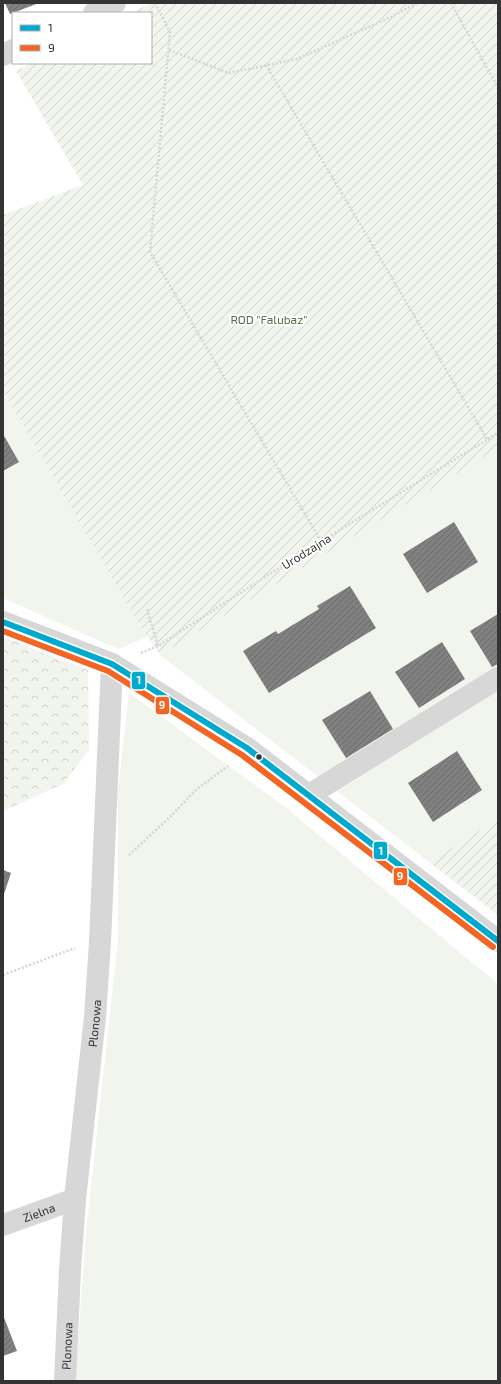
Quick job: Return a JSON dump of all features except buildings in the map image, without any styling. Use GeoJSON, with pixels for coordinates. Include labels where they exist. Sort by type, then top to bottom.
{"type":"FeatureCollection","features":[{"type":"Feature","properties":{"kind":"street"},"geometry":{"type":"LineString","coordinates":[[96,12],[115,3]]}},
{"type":"Feature","properties":{"kind":"street"},"geometry":{"type":"LineString","coordinates":[[3,622],[112,664],[247,748],[498,941]]}},
{"type":"Feature","properties":{"kind":"street","name":"Plonowa"},"geometry":{"type":"LineString","coordinates":[[65,1381],[75,1199],[95,1017],[100,942],[112,664]]}},
{"type":"Feature","properties":{"kind":"street"},"geometry":{"type":"LineString","coordinates":[[309,796],[498,678]]}},
{"type":"Feature","properties":{"kind":"street","name":"Zielna"},"geometry":{"type":"LineString","coordinates":[[3,1225],[75,1199]]}},
{"type":"Feature","properties":{"kind":"path"},"geometry":{"type":"LineString","coordinates":[[155,3],[170,32],[150,252],[321,542]]}},
{"type":"Feature","properties":{"kind":"path"},"geometry":{"type":"LineString","coordinates":[[169,50],[229,73],[297,59],[391,17],[417,3]]}},
{"type":"Feature","properties":{"kind":"path"},"geometry":{"type":"LineString","coordinates":[[451,3],[498,88]]}},
{"type":"Feature","properties":{"kind":"path"},"geometry":{"type":"LineString","coordinates":[[266,65],[487,440]]}},
{"type":"Feature","properties":{"kind":"path","name":"Urodzajna"},"geometry":{"type":"LineString","coordinates":[[112,664],[158,646],[498,432]]}},
{"type":"Feature","properties":{"kind":"path"},"geometry":{"type":"LineString","coordinates":[[147,609],[158,646]]}},
{"type":"Feature","properties":{"kind":"path"},"geometry":{"type":"LineString","coordinates":[[127,857],[169,818],[197,789],[221,771],[247,748]]}},
{"type":"Feature","properties":{"kind":"path"},"geometry":{"type":"LineString","coordinates":[[3,975],[68,951],[79,945]]}},
{"type":"Feature","properties":{"kind":"green space","name":"ROD \"Falubaz\""},"geometry":{"type":"Polygon","coordinates":[[[151,3],[498,3],[498,448],[160,655],[142,629],[3,391],[3,215],[83,185],[16,71],[30,64],[152,64],[152,12],[133,12],[151,3]]]}},
{"type":"Feature","properties":{"kind":"green space"},"geometry":{"type":"Polygon","coordinates":[[[3,390],[147,637],[118,649],[3,598],[3,390]]]}},
{"type":"Feature","properties":{"kind":"green space"},"geometry":{"type":"Polygon","coordinates":[[[498,448],[498,819],[429,862],[160,655],[498,448]]]}},
{"type":"Feature","properties":{"kind":"green space"},"geometry":{"type":"Polygon","coordinates":[[[3,637],[88,670],[89,750],[63,784],[3,811],[3,637]]]}},
{"type":"Feature","properties":{"kind":"green space"},"geometry":{"type":"Polygon","coordinates":[[[129,693],[285,807],[498,984],[498,1381],[75,1381],[86,1233],[118,940],[118,789],[129,693]]]}},
{"type":"Feature","properties":{"kind":"green space"},"geometry":{"type":"Polygon","coordinates":[[[498,819],[498,915],[429,862],[498,819]]]}},
{"type":"Feature","properties":{"kind":"transit line","name":"1"},"geometry":{"type":"LineString","coordinates":[[3,622],[112,664],[247,748],[498,941]]}},
{"type":"Feature","properties":{"kind":"transit line","name":"9"},"geometry":{"type":"LineString","coordinates":[[3,631],[108,671],[242,755],[493,947]]}}]}
